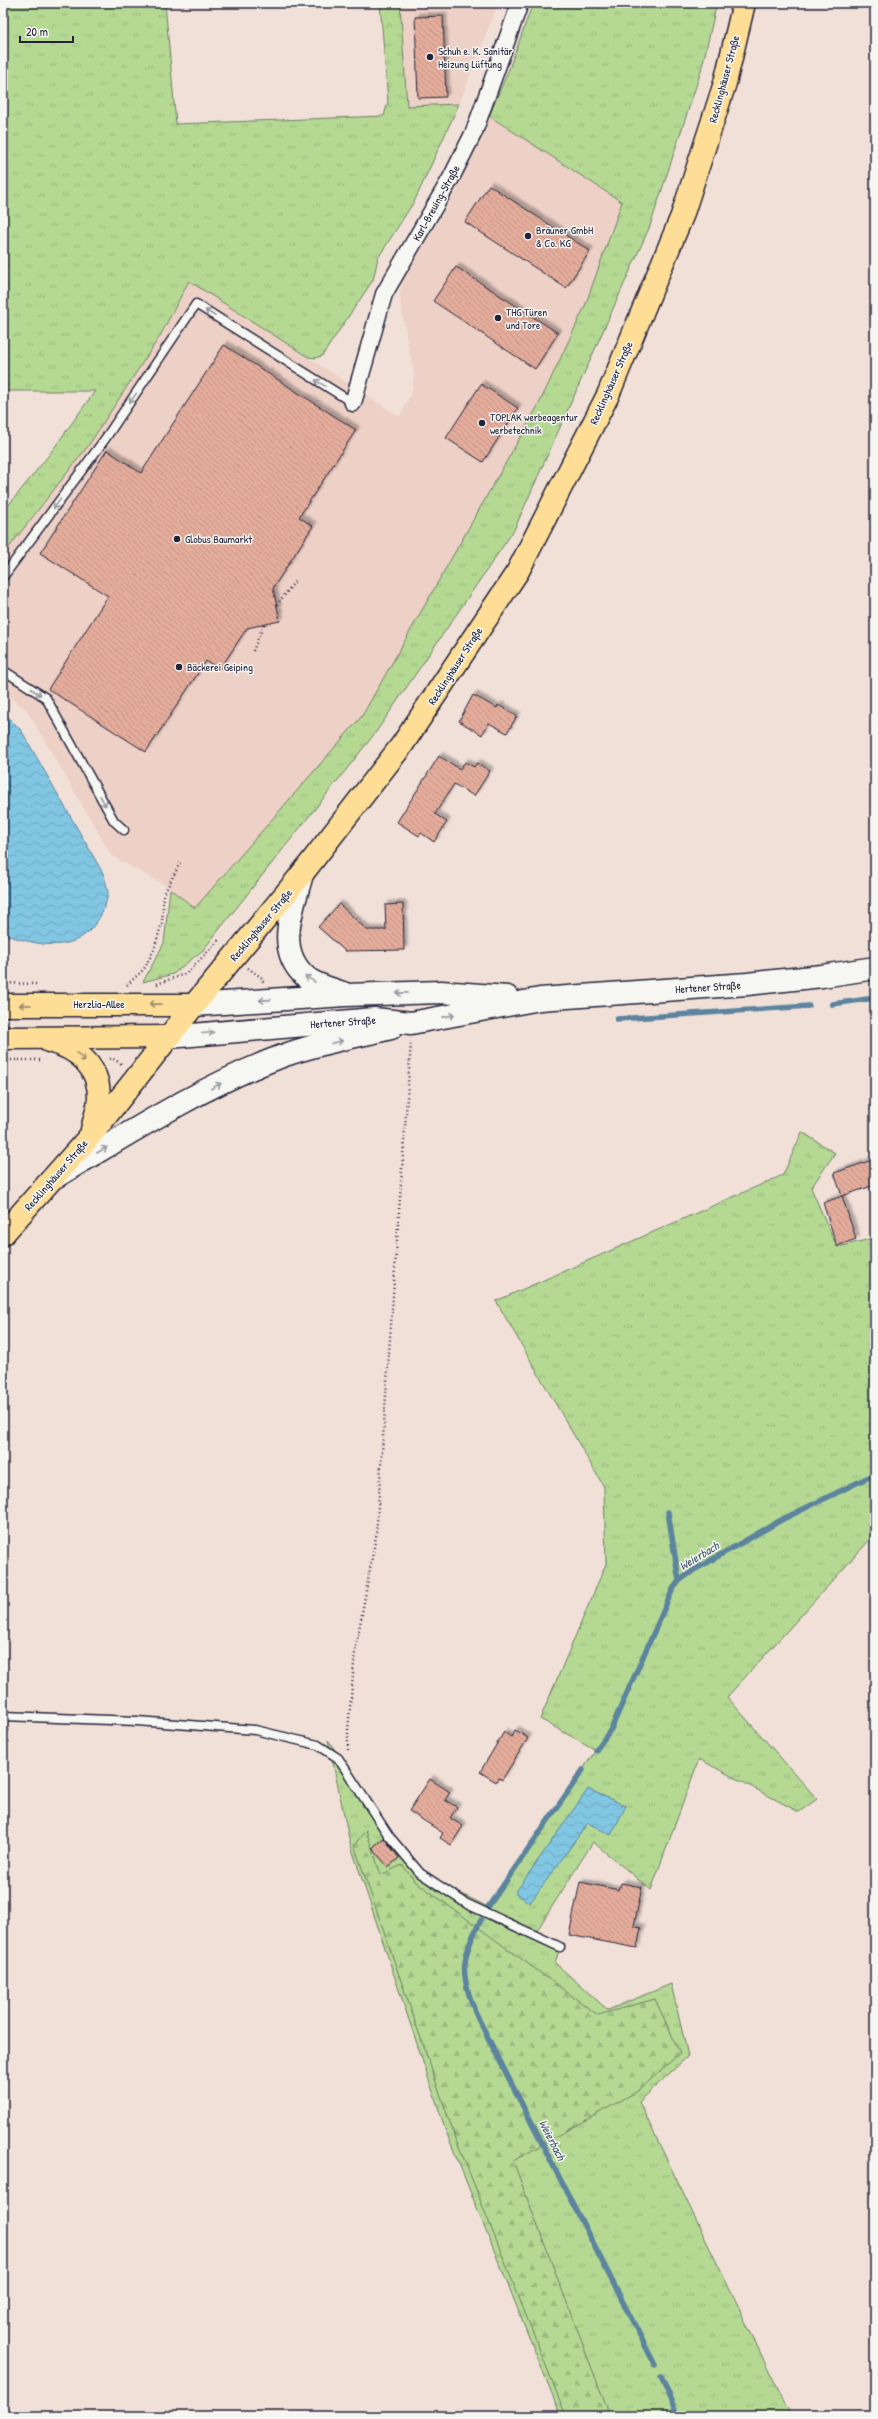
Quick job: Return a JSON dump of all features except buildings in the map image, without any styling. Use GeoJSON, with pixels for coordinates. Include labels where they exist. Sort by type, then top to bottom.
{"type":"FeatureCollection","features":[{"type":"Feature","properties":{"kind":"main road","name":"Recklinghäuser Straße"},"geometry":{"type":"LineString","coordinates":[[3,1234],[91,1135],[194,1005],[302,874],[402,746],[518,571],[608,395],[682,216],[725,83],[744,3]]}},
{"type":"Feature","properties":{"kind":"main road"},"geometry":{"type":"LineString","coordinates":[[302,874],[286,940],[292,961],[307,978],[346,995]]}},
{"type":"Feature","properties":{"kind":"main road","name":"Hertener Straße"},"geometry":{"type":"LineString","coordinates":[[169,1037],[374,1019],[411,1023],[540,999],[747,984],[822,976],[875,968]]}},
{"type":"Feature","properties":{"kind":"main road","name":"Hertener Straße"},"geometry":{"type":"LineString","coordinates":[[194,1005],[346,995],[441,992],[540,999]]}},
{"type":"Feature","properties":{"kind":"main road","name":"Herzlia-Allee"},"geometry":{"type":"LineString","coordinates":[[3,1005],[194,1005]]}},
{"type":"Feature","properties":{"kind":"main road"},"geometry":{"type":"LineString","coordinates":[[56,1176],[170,1110],[238,1075],[278,1058],[411,1023]]}},
{"type":"Feature","properties":{"kind":"main road"},"geometry":{"type":"LineString","coordinates":[[33,1037],[60,1044],[78,1053],[96,1074],[99,1097],[91,1135]]}},
{"type":"Feature","properties":{"kind":"main road"},"geometry":{"type":"LineString","coordinates":[[3,1038],[169,1037]]}},
{"type":"Feature","properties":{"kind":"street","name":"Karl-Breuing-Straße"},"geometry":{"type":"LineString","coordinates":[[353,403],[384,294],[433,211],[474,132],[520,3]]}},
{"type":"Feature","properties":{"kind":"lane"},"geometry":{"type":"LineString","coordinates":[[3,577],[105,438],[196,304],[353,403]]}},
{"type":"Feature","properties":{"kind":"lane"},"geometry":{"type":"LineString","coordinates":[[3,670],[46,698],[114,821],[124,830]]}},
{"type":"Feature","properties":{"kind":"lane"},"geometry":{"type":"LineString","coordinates":[[3,1716],[255,1730],[318,1746],[338,1758],[389,1836],[420,1873],[467,1904],[560,1947]]}},
{"type":"Feature","properties":{"kind":"path"},"geometry":{"type":"LineString","coordinates":[[277,605],[295,581]]}},
{"type":"Feature","properties":{"kind":"path"},"geometry":{"type":"LineString","coordinates":[[253,651],[264,624]]}},
{"type":"Feature","properties":{"kind":"path"},"geometry":{"type":"LineString","coordinates":[[124,988],[144,969],[154,950],[162,922],[164,894],[180,863]]}},
{"type":"Feature","properties":{"kind":"path"},"geometry":{"type":"LineString","coordinates":[[349,1775],[348,1730],[355,1652],[376,1536],[405,1148],[411,1023]]}},
{"type":"Feature","properties":{"kind":"shaded area"},"geometry":{"type":"Polygon","coordinates":[[[400,3],[498,3],[459,104],[407,107],[400,3]]]}},
{"type":"Feature","properties":{"kind":"shaded area"},"geometry":{"type":"Polygon","coordinates":[[[489,116],[622,202],[585,306],[539,404],[362,716],[195,908],[168,887],[112,856],[26,709],[3,692],[3,555],[46,502],[160,336],[190,281],[400,417],[411,394],[414,375],[401,308],[400,294],[402,280],[443,213],[489,116]]]}},
{"type":"Feature","properties":{"kind":"green space"},"geometry":{"type":"Polygon","coordinates":[[[3,3],[165,3],[176,124],[384,116],[388,101],[380,3],[400,3],[407,106],[459,104],[415,200],[378,258],[373,280],[322,356],[315,358],[308,357],[189,281],[160,336],[88,446],[3,555],[3,512],[49,455],[95,391],[3,391],[3,3]]]}},
{"type":"Feature","properties":{"kind":"green space"},"geometry":{"type":"Polygon","coordinates":[[[533,3],[717,3],[701,71],[650,226],[514,530],[376,732],[203,950],[173,974],[143,982],[164,943],[170,889],[195,908],[362,716],[539,404],[585,306],[622,202],[489,116],[509,69],[533,3]]]}},
{"type":"Feature","properties":{"kind":"green space"},"geometry":{"type":"Polygon","coordinates":[[[802,1132],[835,1153],[811,1188],[837,1247],[875,1238],[875,1534],[727,1697],[817,1799],[799,1812],[699,1759],[651,1890],[593,1842],[534,1935],[560,1947],[555,1963],[608,2010],[671,1984],[688,2056],[639,2102],[791,2416],[561,2416],[447,2134],[350,1843],[328,1740],[420,1873],[488,1907],[596,1750],[540,1719],[606,1564],[604,1487],[496,1301],[783,1175],[802,1132]]]}},
{"type":"Feature","properties":{"kind":"green space"},"geometry":{"type":"Polygon","coordinates":[[[366,1830],[381,1875],[402,1865],[415,1881],[598,2015],[655,1999],[680,2053],[638,2091],[513,2161],[610,2416],[566,2416],[454,2134],[354,1845],[366,1830]]]}},
{"type":"Feature","properties":{"kind":"water"},"geometry":{"type":"Polygon","coordinates":[[[3,712],[21,730],[104,875],[108,893],[100,917],[89,931],[75,941],[51,945],[26,941],[3,934],[3,712]]]}},
{"type":"Feature","properties":{"kind":"water"},"geometry":{"type":"Polygon","coordinates":[[[588,1789],[626,1806],[611,1835],[588,1823],[530,1903],[515,1893],[588,1789]]]}},
{"type":"Feature","properties":{"kind":"waterway"},"geometry":{"type":"LineString","coordinates":[[832,1004],[875,998]]}},
{"type":"Feature","properties":{"kind":"waterway"},"geometry":{"type":"LineString","coordinates":[[617,1019],[809,1006]]}},
{"type":"Feature","properties":{"kind":"waterway","name":"Weierbach"},"geometry":{"type":"LineString","coordinates":[[596,1750],[611,1729],[673,1589],[679,1581],[694,1570],[783,1519],[875,1474]]}},
{"type":"Feature","properties":{"kind":"waterway"},"geometry":{"type":"LineString","coordinates":[[668,1512],[679,1581]]}},
{"type":"Feature","properties":{"kind":"waterway","name":"Weierbach"},"geometry":{"type":"LineString","coordinates":[[488,1907],[583,1770]]}},
{"type":"Feature","properties":{"kind":"waterway","name":"Weierbach"},"geometry":{"type":"LineString","coordinates":[[481,1920],[469,1946],[464,1969],[465,1980],[472,2004],[655,2365]]}},
{"type":"Feature","properties":{"kind":"waterway","name":"Weierbach"},"geometry":{"type":"LineString","coordinates":[[661,2377],[679,2416]]}},
{"type":"Feature","properties":{"kind":"place","name":"Schuh e. K. Sanitär Heizung Lüftung"},"geometry":{"type":"Point","coordinates":[430,57]}},
{"type":"Feature","properties":{"kind":"place","name":"Bräuner GmbH & Co. KG"},"geometry":{"type":"Point","coordinates":[528,236]}},
{"type":"Feature","properties":{"kind":"place","name":"THG Türen und Tore"},"geometry":{"type":"Point","coordinates":[498,318]}},
{"type":"Feature","properties":{"kind":"place","name":"TOPLAK werbeagentur werbetechnik"},"geometry":{"type":"Point","coordinates":[482,423]}},
{"type":"Feature","properties":{"kind":"place","name":"Globus Baumarkt"},"geometry":{"type":"Point","coordinates":[177,539]}},
{"type":"Feature","properties":{"kind":"place","name":"Bäckerei Geiping"},"geometry":{"type":"Point","coordinates":[179,667]}}]}
